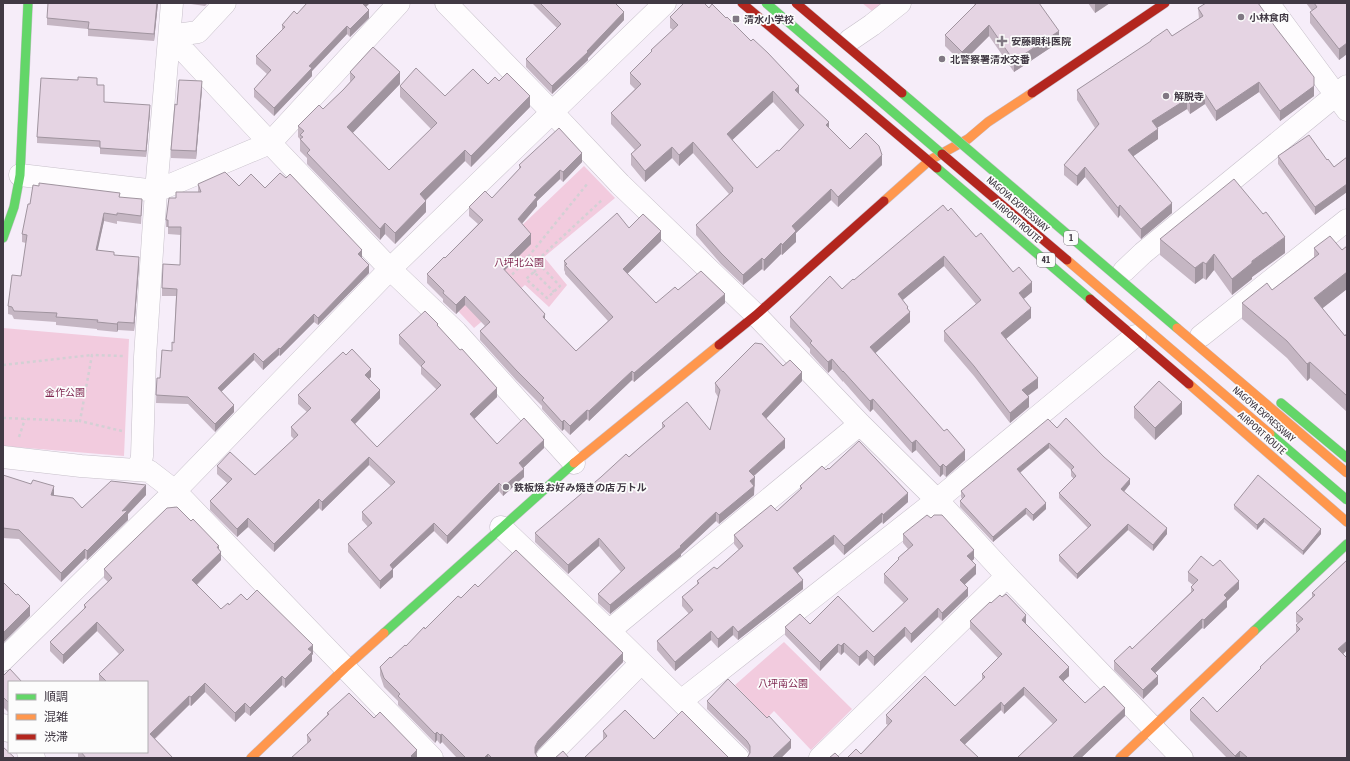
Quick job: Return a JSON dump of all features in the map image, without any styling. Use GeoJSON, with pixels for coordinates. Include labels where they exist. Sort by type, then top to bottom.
{"type":"FeatureCollection","features":[{"type":"Feature","properties":{"kind":"main road"},"geometry":{"type":"LineString","coordinates":[[3,238],[14,207],[20,175],[28,3]]}},
{"type":"Feature","properties":{"kind":"main road","name":"AIRPORT ROUTE"},"geometry":{"type":"LineString","coordinates":[[742,3],[930,160],[1135,336],[1347,522]]}},
{"type":"Feature","properties":{"kind":"main road","name":"NAGOYA EXPRESSWAY"},"geometry":{"type":"LineString","coordinates":[[766,3],[1347,500]]}},
{"type":"Feature","properties":{"kind":"main road","name":"NAGOYA EXPRESSWAY"},"geometry":{"type":"LineString","coordinates":[[796,3],[1347,473]]}},
{"type":"Feature","properties":{"kind":"main road"},"geometry":{"type":"LineString","coordinates":[[808,3],[1130,276]]}},
{"type":"Feature","properties":{"kind":"main road"},"geometry":{"type":"LineString","coordinates":[[251,758],[345,668],[501,527],[574,463],[756,315],[930,160],[968,139],[988,122],[1165,3]]}},
{"type":"Feature","properties":{"kind":"main road"},"geometry":{"type":"LineString","coordinates":[[1274,397],[1347,458]]}},
{"type":"Feature","properties":{"kind":"main road"},"geometry":{"type":"LineString","coordinates":[[1120,758],[1347,544]]}},
{"type":"Feature","properties":{"kind":"street"},"geometry":{"type":"LineString","coordinates":[[139,470],[142,456],[146,357],[156,191],[172,3]]}},
{"type":"Feature","properties":{"kind":"street"},"geometry":{"type":"LineString","coordinates":[[170,36],[198,32],[225,3]]}},
{"type":"Feature","properties":{"kind":"street"},"geometry":{"type":"LineString","coordinates":[[20,175],[156,191],[270,143],[399,3]]}},
{"type":"Feature","properties":{"kind":"street"},"geometry":{"type":"LineString","coordinates":[[446,3],[620,184],[756,315],[860,424],[937,500],[1007,576],[1182,758]]}},
{"type":"Feature","properties":{"kind":"street"},"geometry":{"type":"LineString","coordinates":[[3,660],[175,491],[390,269],[665,3]]}},
{"type":"Feature","properties":{"kind":"street"},"geometry":{"type":"LineString","coordinates":[[850,40],[900,3]]}},
{"type":"Feature","properties":{"kind":"street"},"geometry":{"type":"LineString","coordinates":[[1130,276],[1143,253],[1343,97],[1268,3]]}},
{"type":"Feature","properties":{"kind":"street"},"geometry":{"type":"LineString","coordinates":[[170,36],[390,269],[456,332],[574,463]]}},
{"type":"Feature","properties":{"kind":"street"},"geometry":{"type":"LineString","coordinates":[[1201,336],[1347,220]]}},
{"type":"Feature","properties":{"kind":"street"},"geometry":{"type":"LineString","coordinates":[[681,701],[937,500],[1135,336]]}},
{"type":"Feature","properties":{"kind":"street"},"geometry":{"type":"LineString","coordinates":[[610,630],[860,424]]}},
{"type":"Feature","properties":{"kind":"street"},"geometry":{"type":"LineString","coordinates":[[3,457],[81,466],[149,471],[175,491],[432,758]]}},
{"type":"Feature","properties":{"kind":"street"},"geometry":{"type":"LineString","coordinates":[[501,527],[610,630],[641,663],[738,758]]}},
{"type":"Feature","properties":{"kind":"street"},"geometry":{"type":"LineString","coordinates":[[820,758],[1007,576]]}},
{"type":"Feature","properties":{"kind":"street"},"geometry":{"type":"LineString","coordinates":[[547,758],[641,663]]}},
{"type":"Feature","properties":{"kind":"path"},"geometry":{"type":"LineString","coordinates":[[503,283],[524,262],[603,166]]}},
{"type":"Feature","properties":{"kind":"path"},"geometry":{"type":"LineString","coordinates":[[530,267],[620,184]]}},
{"type":"Feature","properties":{"kind":"path"},"geometry":{"type":"LineString","coordinates":[[524,262],[554,292]]}},
{"type":"Feature","properties":{"kind":"path"},"geometry":{"type":"LineString","coordinates":[[541,266],[560,286],[547,298],[526,279],[534,272],[541,266]]}},
{"type":"Feature","properties":{"kind":"path"},"geometry":{"type":"LineString","coordinates":[[3,365],[92,355],[146,357]]}},
{"type":"Feature","properties":{"kind":"path"},"geometry":{"type":"LineString","coordinates":[[80,421],[92,355]]}},
{"type":"Feature","properties":{"kind":"path"},"geometry":{"type":"LineString","coordinates":[[3,418],[80,421],[142,436]]}},
{"type":"Feature","properties":{"kind":"green space"},"geometry":{"type":"Polygon","coordinates":[[[862,3],[883,3],[872,11],[862,3]]]}},
{"type":"Feature","properties":{"kind":"green space","name":"八坪北公園"},"geometry":{"type":"Polygon","coordinates":[[[584,166],[615,198],[544,257],[567,285],[549,307],[525,285],[474,328],[446,298],[584,166]]]}},
{"type":"Feature","properties":{"kind":"green space","name":"金作公園"},"geometry":{"type":"Polygon","coordinates":[[[3,328],[129,339],[124,456],[3,446],[3,328]]]}},
{"type":"Feature","properties":{"kind":"green space","name":"八坪南公園"},"geometry":{"type":"Polygon","coordinates":[[[784,642],[852,709],[811,750],[774,711],[767,718],[735,685],[784,642]]]}},
{"type":"Feature","properties":{"kind":"building"},"geometry":{"type":"Polygon","coordinates":[[[48,3],[157,3],[154,34],[88,29],[89,22],[47,18],[48,3]]]}},
{"type":"Feature","properties":{"kind":"building"},"geometry":{"type":"Polygon","coordinates":[[[307,3],[362,3],[369,10],[350,29],[347,26],[309,66],[312,68],[274,108],[254,89],[271,70],[256,56],[285,27],[282,25],[294,11],[297,14],[307,3]]]}},
{"type":"Feature","properties":{"kind":"building"},"geometry":{"type":"Polygon","coordinates":[[[540,3],[615,3],[624,12],[587,51],[588,52],[552,86],[526,59],[561,24],[540,3]]]}},
{"type":"Feature","properties":{"kind":"building"},"geometry":{"type":"Polygon","coordinates":[[[684,3],[704,3],[709,8],[712,4],[751,41],[753,39],[768,53],[799,86],[795,90],[829,122],[826,125],[850,149],[866,133],[879,146],[882,155],[838,197],[831,189],[792,226],[796,231],[782,245],[781,243],[764,260],[762,258],[743,275],[696,225],[733,191],[733,188],[693,142],[679,155],[672,147],[645,171],[631,154],[641,145],[611,113],[641,84],[630,73],[652,51],[651,50],[678,25],[670,17],[684,3]],[[773,91],[727,134],[757,168],[777,150],[779,151],[804,125],[773,91]]]}},
{"type":"Feature","properties":{"kind":"building"},"geometry":{"type":"Polygon","coordinates":[[[977,3],[1039,3],[1059,31],[1014,61],[989,25],[962,52],[945,35],[977,3]]]}},
{"type":"Feature","properties":{"kind":"building"},"geometry":{"type":"Polygon","coordinates":[[[1206,3],[1258,3],[1314,77],[1314,86],[1280,111],[1259,82],[1216,111],[1205,94],[1190,104],[1187,99],[1152,121],[1158,129],[1128,150],[1172,203],[1141,229],[1120,205],[1118,208],[1085,167],[1077,176],[1064,165],[1099,124],[1077,90],[1167,29],[1172,36],[1203,16],[1198,8],[1206,3]]]}},
{"type":"Feature","properties":{"kind":"building"},"geometry":{"type":"Polygon","coordinates":[[[1314,3],[1347,3],[1347,43],[1339,49],[1310,12],[1317,7],[1314,3]]]}},
{"type":"Feature","properties":{"kind":"building"},"geometry":{"type":"Polygon","coordinates":[[[373,47],[400,72],[347,127],[389,170],[437,123],[400,86],[416,68],[445,96],[473,69],[488,84],[495,77],[499,81],[507,73],[530,96],[471,156],[465,150],[420,194],[426,201],[395,233],[385,223],[380,229],[307,153],[310,150],[300,139],[303,137],[300,135],[304,131],[298,126],[319,105],[323,109],[343,90],[355,77],[350,72],[373,47]]]}},
{"type":"Feature","properties":{"kind":"building"},"geometry":{"type":"Polygon","coordinates":[[[78,77],[97,78],[97,85],[104,85],[104,102],[150,105],[146,151],[100,148],[100,141],[37,137],[41,78],[78,80],[78,77]]]}},
{"type":"Feature","properties":{"kind":"building"},"geometry":{"type":"Polygon","coordinates":[[[179,80],[202,81],[196,151],[171,150],[175,104],[177,105],[179,80]]]}},
{"type":"Feature","properties":{"kind":"building"},"geometry":{"type":"Polygon","coordinates":[[[559,128],[582,153],[563,172],[560,170],[534,195],[537,197],[518,219],[531,234],[500,265],[545,314],[543,317],[576,351],[613,317],[565,265],[567,264],[564,261],[617,213],[629,228],[643,214],[661,231],[623,269],[656,303],[675,287],[678,290],[701,271],[725,294],[634,373],[632,371],[589,411],[587,410],[570,426],[564,420],[562,422],[542,400],[544,398],[480,331],[490,322],[465,296],[456,305],[443,293],[444,291],[427,274],[483,220],[469,207],[485,191],[492,198],[521,167],[519,165],[559,128]]]}},
{"type":"Feature","properties":{"kind":"building"},"geometry":{"type":"Polygon","coordinates":[[[1309,135],[1327,160],[1328,159],[1334,167],[1347,157],[1347,184],[1315,207],[1278,156],[1309,135]]]}},
{"type":"Feature","properties":{"kind":"building"},"geometry":{"type":"Polygon","coordinates":[[[225,172],[239,186],[251,174],[265,188],[280,173],[286,178],[290,174],[362,250],[358,254],[369,265],[318,318],[314,314],[280,349],[279,348],[263,362],[254,353],[218,388],[234,405],[215,424],[188,397],[156,395],[157,378],[160,378],[162,350],[172,351],[172,342],[174,343],[177,289],[162,288],[163,264],[180,265],[181,227],[168,227],[168,220],[166,220],[169,198],[176,198],[176,192],[201,192],[198,184],[225,172]]]}},
{"type":"Feature","properties":{"kind":"building"},"geometry":{"type":"Polygon","coordinates":[[[1234,179],[1263,214],[1266,212],[1285,237],[1252,261],[1252,263],[1232,279],[1214,254],[1206,264],[1203,262],[1195,268],[1160,239],[1234,179]]]}},
{"type":"Feature","properties":{"kind":"building"},"geometry":{"type":"Polygon","coordinates":[[[39,183],[120,193],[119,197],[142,199],[141,216],[104,213],[96,250],[114,252],[114,255],[139,257],[134,323],[118,322],[117,324],[97,322],[98,320],[56,317],[57,313],[14,311],[12,307],[8,306],[12,275],[21,276],[27,235],[22,234],[28,204],[30,204],[33,185],[39,186],[39,183]]]}},
{"type":"Feature","properties":{"kind":"building"},"geometry":{"type":"Polygon","coordinates":[[[943,205],[948,211],[951,208],[976,237],[981,233],[1013,272],[1019,267],[1032,282],[1019,293],[1031,308],[1001,333],[1038,378],[1022,390],[1029,397],[1010,413],[974,366],[944,331],[981,300],[944,256],[898,294],[910,312],[870,347],[944,431],[947,429],[965,450],[946,467],[943,464],[940,467],[916,440],[912,443],[873,399],[870,401],[832,359],[828,362],[810,343],[812,341],[790,317],[830,276],[842,289],[943,205]]]}},
{"type":"Feature","properties":{"kind":"building"},"geometry":{"type":"Polygon","coordinates":[[[1330,236],[1342,250],[1347,246],[1347,272],[1314,298],[1345,336],[1347,333],[1347,396],[1310,362],[1307,364],[1287,341],[1242,303],[1267,283],[1272,290],[1319,254],[1314,248],[1330,236]]]}},
{"type":"Feature","properties":{"kind":"building"},"geometry":{"type":"Polygon","coordinates":[[[425,311],[497,388],[470,414],[497,444],[524,418],[544,440],[519,463],[524,469],[503,487],[499,483],[447,536],[434,523],[390,565],[393,569],[380,581],[348,544],[372,523],[362,512],[395,482],[369,457],[322,502],[319,499],[274,544],[248,518],[237,529],[210,501],[232,479],[217,466],[230,452],[255,475],[298,435],[291,427],[311,408],[298,395],[343,352],[346,355],[352,349],[371,369],[365,375],[380,390],[351,420],[377,447],[441,385],[421,366],[425,362],[399,335],[425,311]]]}},
{"type":"Feature","properties":{"kind":"building"},"geometry":{"type":"Polygon","coordinates":[[[755,343],[762,344],[783,366],[790,360],[802,372],[762,414],[785,439],[749,471],[755,477],[750,481],[754,486],[719,515],[716,512],[680,546],[681,547],[610,605],[598,594],[625,568],[599,538],[568,565],[535,533],[626,454],[629,457],[665,426],[662,423],[687,402],[710,430],[720,390],[715,383],[755,343]]]}},
{"type":"Feature","properties":{"kind":"building"},"geometry":{"type":"Polygon","coordinates":[[[1159,381],[1182,402],[1155,428],[1134,407],[1159,381]]]}},
{"type":"Feature","properties":{"kind":"building"},"geometry":{"type":"Polygon","coordinates":[[[1066,418],[1104,457],[1130,479],[1121,489],[1167,528],[1153,545],[1128,524],[1077,574],[1059,555],[1091,525],[1059,493],[1076,476],[1071,470],[1074,467],[1049,443],[1017,469],[1046,503],[1033,515],[1026,508],[993,537],[960,501],[965,496],[961,491],[1048,419],[1057,428],[1066,418]]]}},
{"type":"Feature","properties":{"kind":"building"},"geometry":{"type":"Polygon","coordinates":[[[859,441],[908,493],[844,546],[834,535],[793,568],[803,580],[738,632],[733,626],[718,639],[711,631],[675,662],[657,641],[693,610],[682,597],[699,583],[697,581],[714,567],[717,569],[743,546],[734,535],[771,505],[777,511],[802,488],[800,486],[822,466],[826,470],[828,468],[829,469],[859,441]]]}},
{"type":"Feature","properties":{"kind":"building"},"geometry":{"type":"Polygon","coordinates":[[[3,475],[31,484],[33,480],[54,486],[51,495],[73,498],[82,508],[111,481],[146,485],[122,511],[128,510],[87,551],[85,549],[61,573],[19,530],[3,528],[3,475]]]}},
{"type":"Feature","properties":{"kind":"building"},"geometry":{"type":"Polygon","coordinates":[[[1258,475],[1321,529],[1303,551],[1264,518],[1257,525],[1234,505],[1258,475]]]}},
{"type":"Feature","properties":{"kind":"building"},"geometry":{"type":"Polygon","coordinates":[[[177,507],[191,521],[193,519],[219,546],[217,547],[221,552],[192,580],[221,609],[228,603],[229,605],[241,594],[247,600],[257,590],[313,645],[308,649],[312,652],[285,679],[282,676],[250,708],[245,703],[235,713],[205,683],[191,697],[189,696],[150,734],[173,758],[86,758],[82,753],[148,753],[148,681],[106,681],[99,674],[124,650],[97,622],[63,655],[50,642],[86,607],[84,605],[112,578],[104,569],[167,508],[177,507]]]}},
{"type":"Feature","properties":{"kind":"building"},"geometry":{"type":"Polygon","coordinates":[[[927,515],[931,518],[934,515],[942,515],[974,550],[967,556],[976,565],[960,580],[968,588],[942,613],[938,608],[911,634],[905,627],[874,657],[867,650],[859,657],[844,643],[841,646],[838,644],[820,662],[785,627],[800,614],[810,624],[838,596],[873,632],[908,599],[884,574],[899,559],[898,558],[913,545],[903,534],[927,515]]]}},
{"type":"Feature","properties":{"kind":"building"},"geometry":{"type":"Polygon","coordinates":[[[516,550],[623,653],[538,741],[535,747],[535,753],[538,758],[492,758],[488,754],[484,758],[466,758],[442,734],[440,735],[437,732],[435,734],[398,696],[400,694],[384,678],[380,667],[390,657],[391,658],[405,645],[406,646],[424,627],[425,629],[458,596],[461,598],[475,584],[478,587],[516,550]]]}},
{"type":"Feature","properties":{"kind":"building"},"geometry":{"type":"Polygon","coordinates":[[[1201,556],[1213,566],[1220,560],[1239,581],[1224,595],[1227,598],[1204,620],[1202,619],[1151,669],[1158,676],[1143,690],[1114,661],[1130,646],[1132,649],[1194,590],[1191,587],[1198,580],[1188,572],[1201,556]]]}},
{"type":"Feature","properties":{"kind":"building"},"geometry":{"type":"Polygon","coordinates":[[[1347,560],[1347,641],[1338,649],[1347,658],[1347,758],[1248,758],[1240,751],[1235,756],[1190,710],[1203,697],[1217,712],[1261,668],[1260,667],[1300,629],[1296,625],[1303,619],[1296,613],[1315,595],[1312,593],[1347,560]]]}},
{"type":"Feature","properties":{"kind":"building"},"geometry":{"type":"Polygon","coordinates":[[[3,582],[30,606],[3,633],[3,582]]]}},
{"type":"Feature","properties":{"kind":"building"},"geometry":{"type":"Polygon","coordinates":[[[1006,594],[1026,615],[1022,620],[1069,667],[1059,677],[1085,703],[1104,686],[1125,708],[1072,758],[1018,757],[1057,720],[1024,687],[1004,706],[1001,702],[960,740],[979,758],[847,758],[856,749],[861,754],[892,721],[886,715],[925,676],[955,706],[985,677],[982,674],[1002,654],[970,621],[990,602],[991,603],[1000,595],[1002,597],[1006,594]]]}},
{"type":"Feature","properties":{"kind":"building"},"geometry":{"type":"Polygon","coordinates":[[[10,669],[21,681],[8,681],[8,702],[3,697],[3,676],[10,669]]]}},
{"type":"Feature","properties":{"kind":"building"},"geometry":{"type":"Polygon","coordinates":[[[728,679],[767,718],[769,716],[791,740],[772,758],[747,758],[750,753],[750,746],[747,741],[707,701],[728,679]]]}},
{"type":"Feature","properties":{"kind":"building"},"geometry":{"type":"Polygon","coordinates":[[[349,693],[374,718],[380,712],[417,750],[411,756],[413,758],[291,758],[311,740],[307,735],[329,714],[327,713],[349,693]]]}},
{"type":"Feature","properties":{"kind":"building"},"geometry":{"type":"Polygon","coordinates":[[[625,710],[654,739],[682,711],[729,758],[584,758],[607,736],[603,731],[625,710]]]}},
{"type":"Feature","properties":{"kind":"building"},"geometry":{"type":"Polygon","coordinates":[[[3,747],[15,758],[3,758],[3,747]]]}},
{"type":"Feature","properties":{"kind":"building"},"geometry":{"type":"Polygon","coordinates":[[[563,751],[569,758],[555,758],[563,751]]]}},
{"type":"Feature","properties":{"kind":"building"},"geometry":{"type":"Polygon","coordinates":[[[835,753],[840,758],[829,758],[835,753]]]}},
{"type":"Feature","properties":{"kind":"traffic: fast"},"geometry":{"type":"LineString","coordinates":[[3,238],[14,207],[20,175],[28,3]]}},
{"type":"Feature","properties":{"kind":"traffic: fast"},"geometry":{"type":"LineString","coordinates":[[766,3],[942,154]]}},
{"type":"Feature","properties":{"kind":"traffic: fast"},"geometry":{"type":"LineString","coordinates":[[902,93],[1177,328]]}},
{"type":"Feature","properties":{"kind":"traffic: fast"},"geometry":{"type":"LineString","coordinates":[[937,168],[1090,299]]}},
{"type":"Feature","properties":{"kind":"traffic: fast"},"geometry":{"type":"LineString","coordinates":[[1281,403],[1347,458]]}},
{"type":"Feature","properties":{"kind":"traffic: fast"},"geometry":{"type":"LineString","coordinates":[[1270,434],[1347,500]]}},
{"type":"Feature","properties":{"kind":"traffic: fast"},"geometry":{"type":"LineString","coordinates":[[384,633],[574,463]]}},
{"type":"Feature","properties":{"kind":"traffic: fast"},"geometry":{"type":"LineString","coordinates":[[1254,631],[1347,544]]}},
{"type":"Feature","properties":{"kind":"traffic: slow"},"geometry":{"type":"LineString","coordinates":[[884,201],[930,160],[968,139],[988,122],[1032,93]]}},
{"type":"Feature","properties":{"kind":"traffic: slow"},"geometry":{"type":"LineString","coordinates":[[1067,260],[1270,434]]}},
{"type":"Feature","properties":{"kind":"traffic: slow"},"geometry":{"type":"LineString","coordinates":[[1177,328],[1347,473]]}},
{"type":"Feature","properties":{"kind":"traffic: slow"},"geometry":{"type":"LineString","coordinates":[[574,463],[719,345]]}},
{"type":"Feature","properties":{"kind":"traffic: slow"},"geometry":{"type":"LineString","coordinates":[[1189,384],[1347,522]]}},
{"type":"Feature","properties":{"kind":"traffic: slow"},"geometry":{"type":"LineString","coordinates":[[1120,758],[1254,631]]}},
{"type":"Feature","properties":{"kind":"traffic: slow"},"geometry":{"type":"LineString","coordinates":[[251,758],[345,668],[384,633]]}},
{"type":"Feature","properties":{"kind":"traffic: jam"},"geometry":{"type":"LineString","coordinates":[[742,3],[937,168]]}},
{"type":"Feature","properties":{"kind":"traffic: jam"},"geometry":{"type":"LineString","coordinates":[[796,3],[902,93]]}},
{"type":"Feature","properties":{"kind":"traffic: jam"},"geometry":{"type":"LineString","coordinates":[[1032,93],[1165,3]]}},
{"type":"Feature","properties":{"kind":"traffic: jam"},"geometry":{"type":"LineString","coordinates":[[942,154],[1067,260]]}},
{"type":"Feature","properties":{"kind":"traffic: jam"},"geometry":{"type":"LineString","coordinates":[[719,345],[756,315],[884,201]]}},
{"type":"Feature","properties":{"kind":"traffic: jam"},"geometry":{"type":"LineString","coordinates":[[1090,299],[1189,384]]}},
{"type":"Feature","properties":{"kind":"place","name":"小林食肉"},"geometry":{"type":"Point","coordinates":[1241,17]}},
{"type":"Feature","properties":{"kind":"place","name":"清水小学校"},"geometry":{"type":"Point","coordinates":[736,19]}},
{"type":"Feature","properties":{"kind":"place","name":"安藤眼科医院"},"geometry":{"type":"Point","coordinates":[1002,41]}},
{"type":"Feature","properties":{"kind":"place","name":"北警察署清水交番"},"geometry":{"type":"Point","coordinates":[942,59]}},
{"type":"Feature","properties":{"kind":"place","name":"解脱寺"},"geometry":{"type":"Point","coordinates":[1166,96]}},
{"type":"Feature","properties":{"kind":"place","name":"鉄板焼 お好み焼きの店 万トル"},"geometry":{"type":"Point","coordinates":[506,487]}}]}
